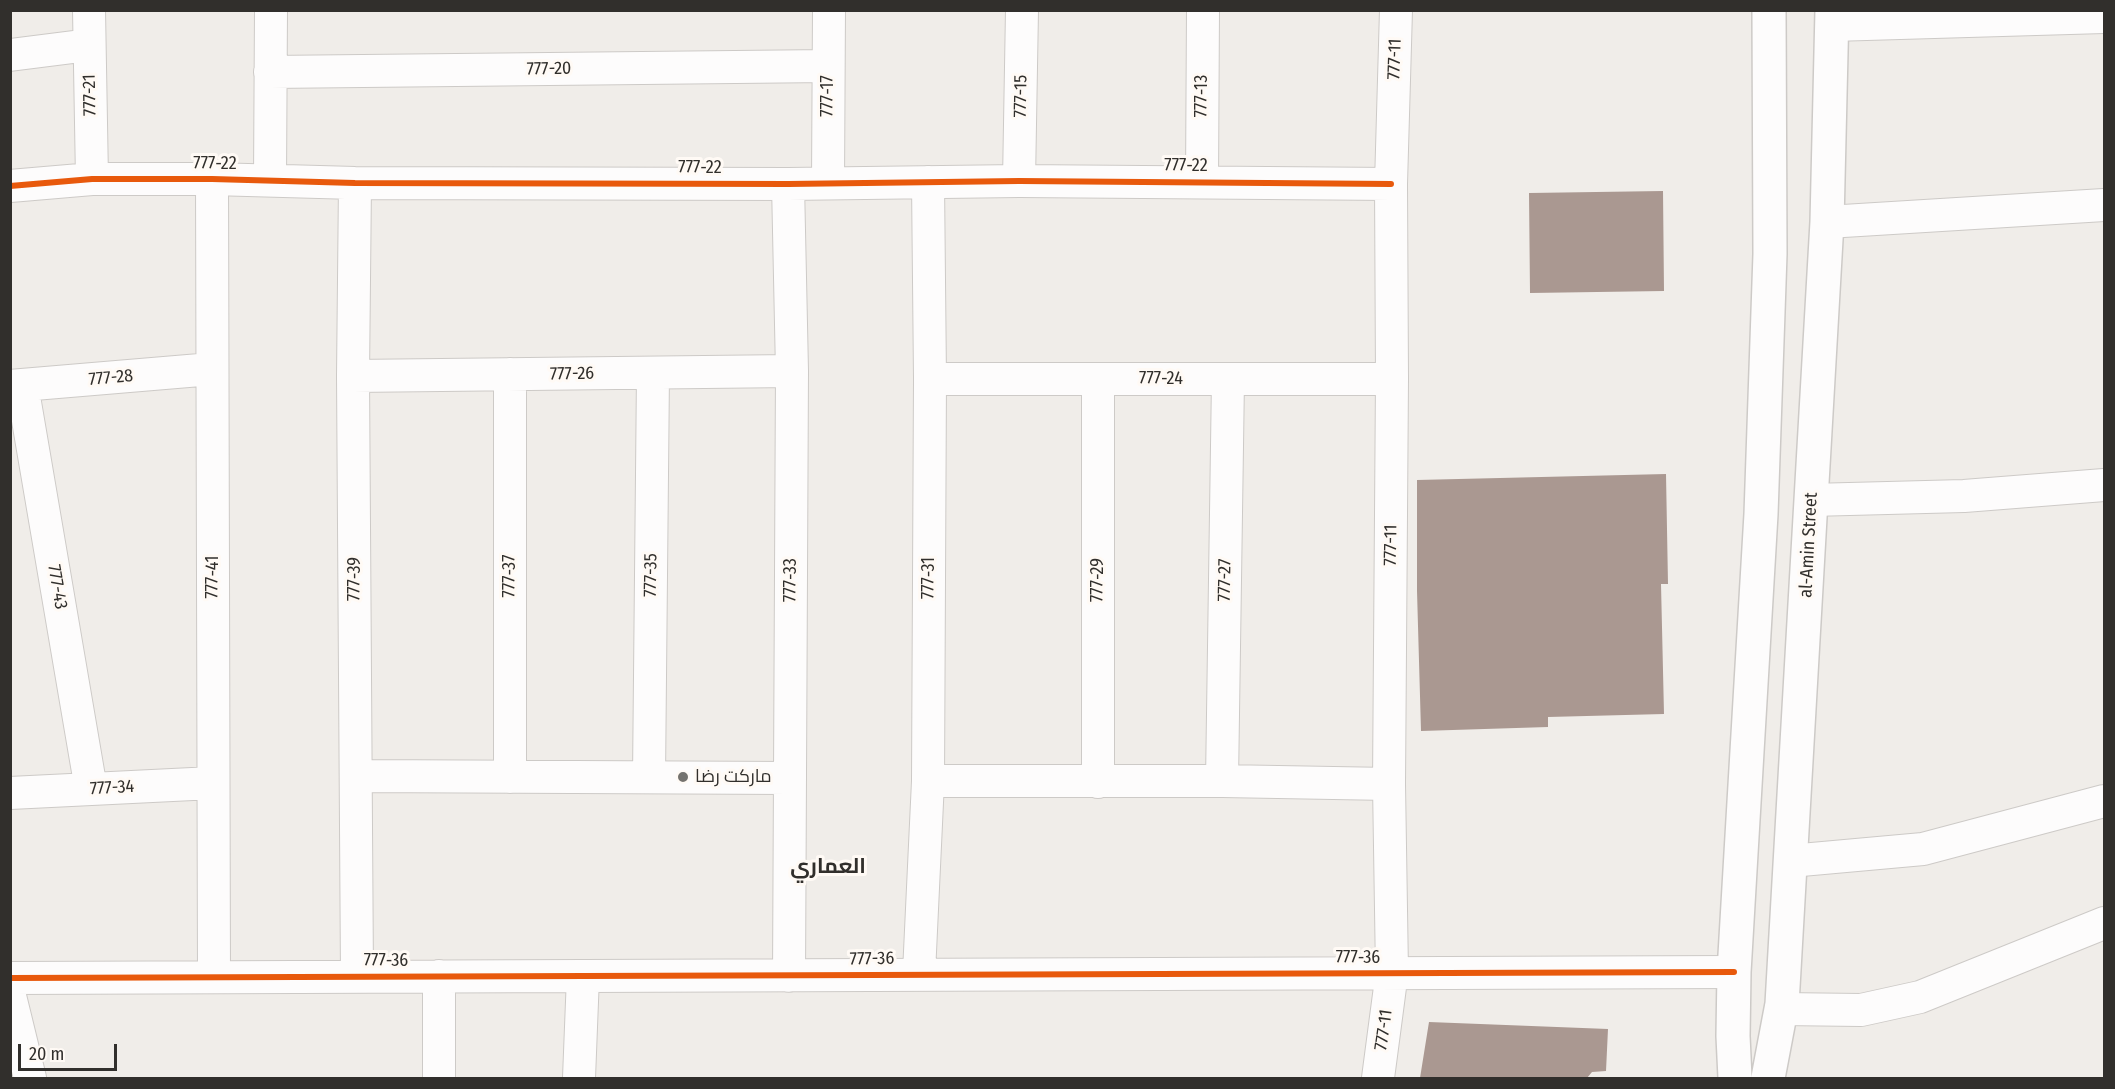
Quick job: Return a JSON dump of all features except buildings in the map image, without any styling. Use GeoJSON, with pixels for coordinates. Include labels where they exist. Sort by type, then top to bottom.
{"type":"FeatureCollection","features":[{"type":"Feature","properties":{"kind":"main road"},"geometry":{"type":"LineString","coordinates":[[1736,1078],[1733,1036],[1734,972],[1761,502],[1770,254],[1768,10]]}},
{"type":"Feature","properties":{"kind":"main road","name":"al-Amin Street"},"geometry":{"type":"LineString","coordinates":[[1768,1078],[1781,1009],[1790,861],[1827,222],[1832,18]]}},
{"type":"Feature","properties":{"kind":"street","name":"777-21"},"geometry":{"type":"LineString","coordinates":[[89,10],[92,179]]}},
{"type":"Feature","properties":{"kind":"street"},"geometry":{"type":"LineString","coordinates":[[270,179],[271,10]]}},
{"type":"Feature","properties":{"kind":"street","name":"777-17"},"geometry":{"type":"LineString","coordinates":[[828,182],[829,10]]}},
{"type":"Feature","properties":{"kind":"street","name":"777-15"},"geometry":{"type":"LineString","coordinates":[[1019,181],[1022,10]]}},
{"type":"Feature","properties":{"kind":"street","name":"777-13"},"geometry":{"type":"LineString","coordinates":[[1202,181],[1203,10]]}},
{"type":"Feature","properties":{"kind":"street","name":"777-11"},"geometry":{"type":"LineString","coordinates":[[1378,1078],[1392,972],[1389,784],[1391,184],[1396,10]]}},
{"type":"Feature","properties":{"kind":"street"},"geometry":{"type":"LineString","coordinates":[[1832,18],[2104,17]]}},
{"type":"Feature","properties":{"kind":"street"},"geometry":{"type":"LineString","coordinates":[[10,55],[89,45]]}},
{"type":"Feature","properties":{"kind":"street","name":"777-20"},"geometry":{"type":"LineString","coordinates":[[270,72],[828,66]]}},
{"type":"Feature","properties":{"kind":"street","name":"777-22"},"geometry":{"type":"LineString","coordinates":[[10,186],[92,179],[270,179],[355,183],[788,184],[1202,181],[1391,184]]}},
{"type":"Feature","properties":{"kind":"street","name":"777-41"},"geometry":{"type":"LineString","coordinates":[[212,179],[214,976]]}},
{"type":"Feature","properties":{"kind":"street","name":"777-31"},"geometry":{"type":"LineString","coordinates":[[919,973],[928,782],[930,379],[928,182]]}},
{"type":"Feature","properties":{"kind":"street","name":"777-39"},"geometry":{"type":"LineString","coordinates":[[355,183],[353,376],[357,976]]}},
{"type":"Feature","properties":{"kind":"street","name":"777-33"},"geometry":{"type":"LineString","coordinates":[[788,184],[792,371],[789,976]]}},
{"type":"Feature","properties":{"kind":"street"},"geometry":{"type":"LineString","coordinates":[[1827,222],[2104,205]]}},
{"type":"Feature","properties":{"kind":"street","name":"777-28"},"geometry":{"type":"LineString","coordinates":[[16,386],[212,369]]}},
{"type":"Feature","properties":{"kind":"street","name":"777-26"},"geometry":{"type":"LineString","coordinates":[[353,376],[792,371]]}},
{"type":"Feature","properties":{"kind":"street","name":"777-35"},"geometry":{"type":"LineString","coordinates":[[649,777],[653,373]]}},
{"type":"Feature","properties":{"kind":"street","name":"777-37"},"geometry":{"type":"LineString","coordinates":[[510,374],[510,777]]}},
{"type":"Feature","properties":{"kind":"street","name":"777-24"},"geometry":{"type":"LineString","coordinates":[[930,379],[1392,379]]}},
{"type":"Feature","properties":{"kind":"street","name":"777-29"},"geometry":{"type":"LineString","coordinates":[[1098,379],[1098,782]]}},
{"type":"Feature","properties":{"kind":"street","name":"777-27"},"geometry":{"type":"LineString","coordinates":[[1222,782],[1228,379]]}},
{"type":"Feature","properties":{"kind":"street","name":"777-43"},"geometry":{"type":"LineString","coordinates":[[16,386],[91,789]]}},
{"type":"Feature","properties":{"kind":"street"},"geometry":{"type":"LineString","coordinates":[[1811,500],[1964,496],[2104,485]]}},
{"type":"Feature","properties":{"kind":"street"},"geometry":{"type":"LineString","coordinates":[[357,776],[790,778]]}},
{"type":"Feature","properties":{"kind":"street"},"geometry":{"type":"LineString","coordinates":[[928,782],[1389,784]]}},
{"type":"Feature","properties":{"kind":"street","name":"777-34"},"geometry":{"type":"LineString","coordinates":[[10,793],[213,783]]}},
{"type":"Feature","properties":{"kind":"street"},"geometry":{"type":"LineString","coordinates":[[1790,861],[1923,849],[2104,801]]}},
{"type":"Feature","properties":{"kind":"street"},"geometry":{"type":"LineString","coordinates":[[1781,1009],[1861,1010],[1920,997],[2104,923]]}},
{"type":"Feature","properties":{"kind":"street","name":"777-36"},"geometry":{"type":"LineString","coordinates":[[10,978],[789,976],[919,973],[1734,972]]}},
{"type":"Feature","properties":{"kind":"street"},"geometry":{"type":"LineString","coordinates":[[439,976],[439,1078]]}},
{"type":"Feature","properties":{"kind":"street"},"geometry":{"type":"LineString","coordinates":[[579,1078],[584,976]]}},
{"type":"Feature","properties":{"kind":"street"},"geometry":{"type":"LineString","coordinates":[[10,996],[30,1078]]}},
{"type":"Feature","properties":{"kind":"cycle path"},"geometry":{"type":"LineString","coordinates":[[10,186],[92,179],[212,179],[355,183],[788,184],[1019,181],[1391,184]]}},
{"type":"Feature","properties":{"kind":"cycle path"},"geometry":{"type":"LineString","coordinates":[[10,978],[1734,972]]}},
{"type":"Feature","properties":{"kind":"place","name":"ماركت رضا"},"geometry":{"type":"Point","coordinates":[683,777]}},
{"type":"Feature","properties":{"kind":"district","name":"العماري"},"geometry":{"type":"Point","coordinates":[828,867]}}]}
